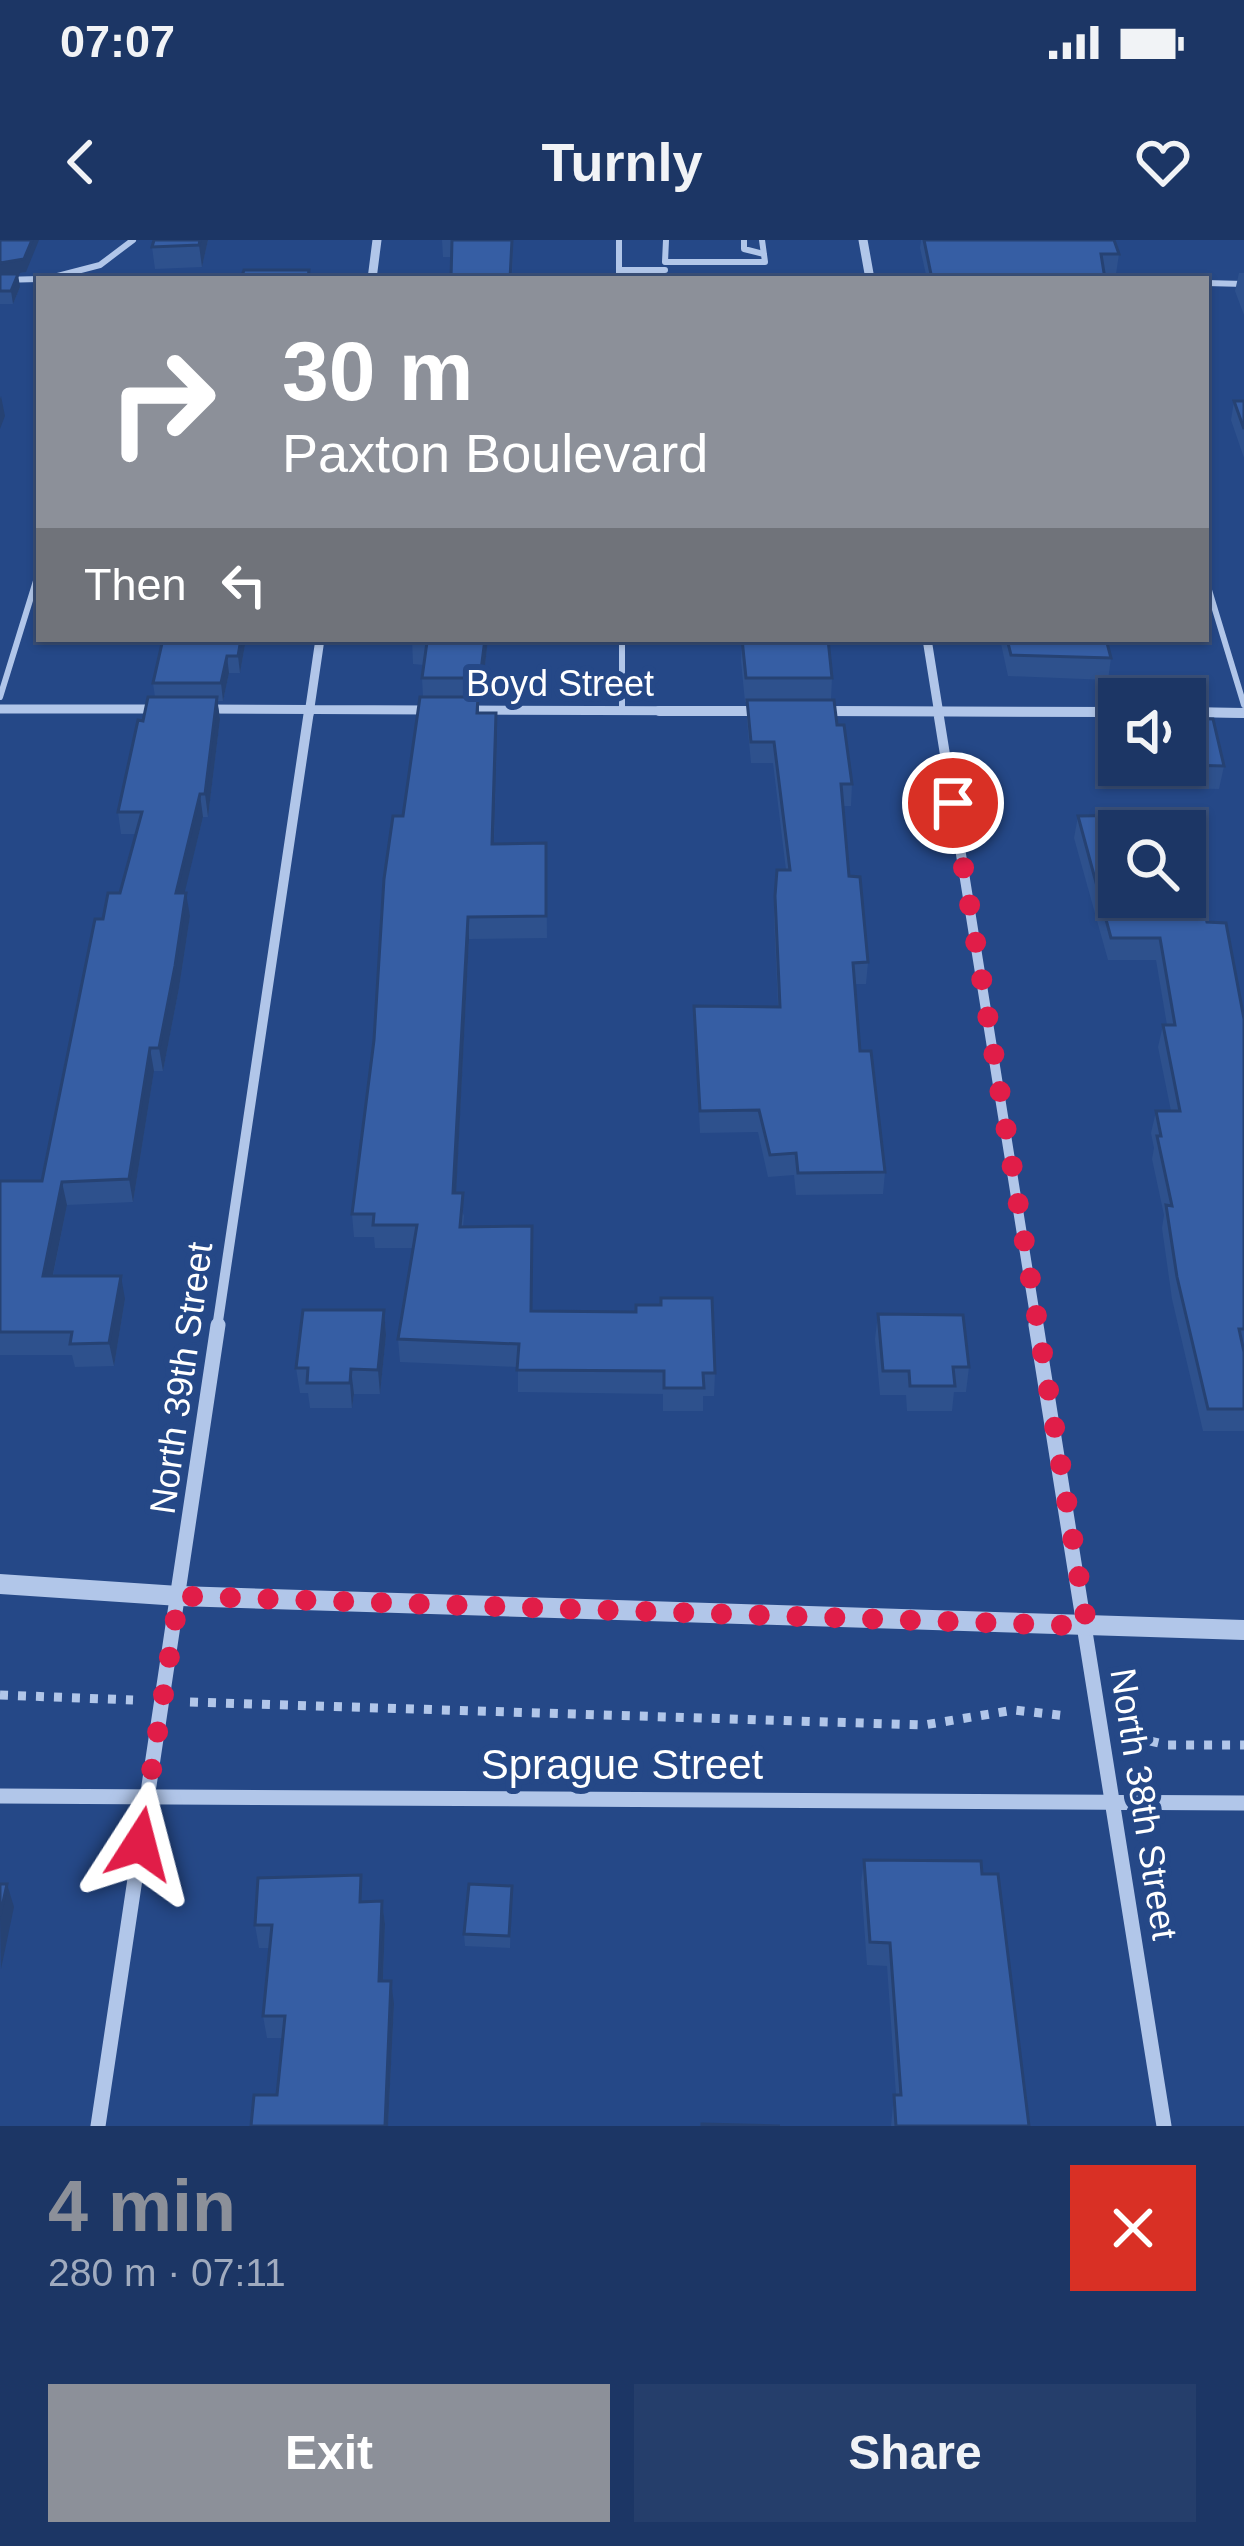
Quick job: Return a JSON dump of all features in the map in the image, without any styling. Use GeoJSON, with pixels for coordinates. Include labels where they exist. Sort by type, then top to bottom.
{"type":"FeatureCollection","features":[{"type":"Feature","properties":{"kind":"street"},"geometry":{"type":"LineString","coordinates":[[371,276],[377,240]]}},
{"type":"Feature","properties":{"kind":"street"},"geometry":{"type":"LineString","coordinates":[[862,240],[869,276]]}},
{"type":"Feature","properties":{"kind":"street","name":"North 39th Street"},"geometry":{"type":"LineString","coordinates":[[98,2126],[320,642]]}},
{"type":"Feature","properties":{"kind":"street","name":"North 38th Street"},"geometry":{"type":"LineString","coordinates":[[927,642],[1164,2126]]}},
{"type":"Feature","properties":{"kind":"street"},"geometry":{"type":"LineString","coordinates":[[0,709],[167,709]]}},
{"type":"Feature","properties":{"kind":"street","name":"Boyd Street"},"geometry":{"type":"LineString","coordinates":[[191,709],[780,711]]}},
{"type":"Feature","properties":{"kind":"street"},"geometry":{"type":"LineString","coordinates":[[1206,711],[1244,709]]}},
{"type":"Feature","properties":{"kind":"street"},"geometry":{"type":"LineString","coordinates":[[803,711],[1098,712]]}},
{"type":"Feature","properties":{"kind":"street"},"geometry":{"type":"LineString","coordinates":[[0,1584],[179,1596],[1244,1630]]}},
{"type":"Feature","properties":{"kind":"street","name":"Sprague Street"},"geometry":{"type":"LineString","coordinates":[[0,1796],[1244,1803]]}},
{"type":"Feature","properties":{"kind":"lane"},"geometry":{"type":"LineString","coordinates":[[56,276],[100,266],[133,240]]}},
{"type":"Feature","properties":{"kind":"lane"},"geometry":{"type":"LineString","coordinates":[[619,240],[619,274],[764,258]]}},
{"type":"Feature","properties":{"kind":"lane"},"geometry":{"type":"LineString","coordinates":[[665,240],[669,276]]}},
{"type":"Feature","properties":{"kind":"lane"},"geometry":{"type":"LineString","coordinates":[[744,240],[744,249],[764,258]]}},
{"type":"Feature","properties":{"kind":"lane"},"geometry":{"type":"LineString","coordinates":[[762,240],[767,276]]}},
{"type":"Feature","properties":{"kind":"lane"},"geometry":{"type":"LineString","coordinates":[[0,280],[36,279]]}},
{"type":"Feature","properties":{"kind":"lane"},"geometry":{"type":"LineString","coordinates":[[1209,284],[1244,284]]}},
{"type":"Feature","properties":{"kind":"lane"},"geometry":{"type":"LineString","coordinates":[[0,697],[36,581]]}},
{"type":"Feature","properties":{"kind":"lane"},"geometry":{"type":"LineString","coordinates":[[1209,590],[1244,709]]}},
{"type":"Feature","properties":{"kind":"lane"},"geometry":{"type":"LineString","coordinates":[[622,642],[622,711]]}},
{"type":"Feature","properties":{"kind":"path"},"geometry":{"type":"LineString","coordinates":[[0,1695],[924,1726],[1014,1710],[1058,1713],[1166,1745],[1244,1745]]}},
{"type":"Feature","properties":{"kind":"building"},"geometry":{"type":"Polygon","coordinates":[[[0,240],[32,240],[24,259],[0,263],[0,240]]]}},
{"type":"Feature","properties":{"kind":"building"},"geometry":{"type":"Polygon","coordinates":[[[154,240],[200,240],[199,245],[152,247],[154,240]]]}},
{"type":"Feature","properties":{"kind":"building"},"geometry":{"type":"Polygon","coordinates":[[[452,240],[512,240],[510,276],[451,276],[452,240]]]}},
{"type":"Feature","properties":{"kind":"building"},"geometry":{"type":"Polygon","coordinates":[[[924,240],[1114,240],[1119,254],[1101,254],[1105,276],[931,276],[924,240]]]}},
{"type":"Feature","properties":{"kind":"building"},"geometry":{"type":"Polygon","coordinates":[[[244,270],[309,270],[308,276],[242,276],[244,270]]]}},
{"type":"Feature","properties":{"kind":"building"},"geometry":{"type":"Polygon","coordinates":[[[0,274],[18,274],[11,291],[0,291],[0,274]]]}},
{"type":"Feature","properties":{"kind":"building"},"geometry":{"type":"Polygon","coordinates":[[[1234,401],[1244,401],[1244,429],[1234,401]]]}},
{"type":"Feature","properties":{"kind":"building"},"geometry":{"type":"Polygon","coordinates":[[[162,642],[240,642],[238,656],[227,656],[221,683],[153,683],[162,642]]]}},
{"type":"Feature","properties":{"kind":"building"},"geometry":{"type":"Polygon","coordinates":[[[427,642],[485,642],[480,678],[422,678],[427,642]]]}},
{"type":"Feature","properties":{"kind":"building"},"geometry":{"type":"Polygon","coordinates":[[[742,642],[828,642],[832,678],[746,678],[742,642]]]}},
{"type":"Feature","properties":{"kind":"building"},"geometry":{"type":"Polygon","coordinates":[[[1008,642],[1107,642],[1111,658],[1011,655],[1008,642]]]}},
{"type":"Feature","properties":{"kind":"building"},"geometry":{"type":"Polygon","coordinates":[[[148,697],[217,697],[205,794],[200,794],[176,893],[186,893],[175,966],[159,1048],[150,1048],[129,1179],[62,1182],[43,1276],[121,1276],[109,1343],[70,1344],[72,1332],[0,1332],[0,1181],[42,1181],[95,919],[103,919],[108,893],[120,893],[142,812],[118,812],[138,720],[143,721],[148,697]]]}},
{"type":"Feature","properties":{"kind":"building"},"geometry":{"type":"Polygon","coordinates":[[[420,697],[478,697],[477,713],[496,713],[492,844],[546,843],[546,916],[468,917],[453,1193],[463,1193],[460,1227],[532,1226],[531,1311],[636,1312],[636,1305],[661,1305],[661,1298],[712,1298],[715,1373],[703,1373],[704,1388],[664,1388],[664,1371],[517,1370],[519,1344],[398,1339],[417,1225],[373,1225],[374,1214],[352,1214],[374,1040],[384,879],[393,816],[403,816],[420,697]]]}},
{"type":"Feature","properties":{"kind":"building"},"geometry":{"type":"Polygon","coordinates":[[[747,700],[834,700],[837,725],[844,725],[852,784],[841,784],[849,876],[860,877],[868,962],[853,963],[860,1051],[871,1051],[885,1172],[798,1173],[796,1153],[770,1155],[759,1110],[700,1111],[694,1006],[780,1007],[775,896],[777,870],[790,870],[774,742],[751,742],[747,700]]]}},
{"type":"Feature","properties":{"kind":"building"},"geometry":{"type":"Polygon","coordinates":[[[1206,719],[1213,719],[1224,766],[1206,766],[1206,719]]]}},
{"type":"Feature","properties":{"kind":"building"},"geometry":{"type":"Polygon","coordinates":[[[1078,816],[1098,816],[1098,890],[1078,816]]]}},
{"type":"Feature","properties":{"kind":"building"},"geometry":{"type":"Polygon","coordinates":[[[1106,918],[1206,918],[1207,922],[1226,923],[1244,1019],[1244,1329],[1239,1329],[1244,1409],[1208,1409],[1177,1277],[1166,1205],[1172,1206],[1157,1136],[1161,1136],[1156,1111],[1180,1111],[1163,1025],[1175,1025],[1160,938],[1111,938],[1106,918]]]}},
{"type":"Feature","properties":{"kind":"building"},"geometry":{"type":"Polygon","coordinates":[[[303,1310],[384,1310],[378,1370],[351,1369],[350,1383],[307,1383],[308,1368],[296,1368],[303,1310]]]}},
{"type":"Feature","properties":{"kind":"building"},"geometry":{"type":"Polygon","coordinates":[[[878,1314],[963,1315],[969,1367],[953,1367],[955,1386],[910,1386],[909,1371],[883,1371],[878,1314]]]}},
{"type":"Feature","properties":{"kind":"building"},"geometry":{"type":"Polygon","coordinates":[[[864,1860],[981,1861],[982,1874],[998,1874],[1029,2126],[896,2126],[894,2095],[901,2095],[890,1943],[870,1942],[864,1860]]]}},
{"type":"Feature","properties":{"kind":"building"},"geometry":{"type":"Polygon","coordinates":[[[361,1875],[360,1902],[382,1901],[379,1981],[391,1981],[385,2126],[251,2126],[254,2095],[277,2095],[285,2016],[263,2016],[272,1925],[255,1925],[258,1878],[361,1875]]]}},
{"type":"Feature","properties":{"kind":"building"},"geometry":{"type":"Polygon","coordinates":[[[0,1884],[7,1884],[0,1916],[0,1884]]]}},
{"type":"Feature","properties":{"kind":"building"},"geometry":{"type":"Polygon","coordinates":[[[469,1884],[512,1886],[509,1936],[464,1934],[469,1884]]]}},
{"type":"Feature","properties":{"kind":"route"},"geometry":{"type":"LineString","coordinates":[[140,1844],[179,1596],[1087,1626],[953,803]]}}]}
